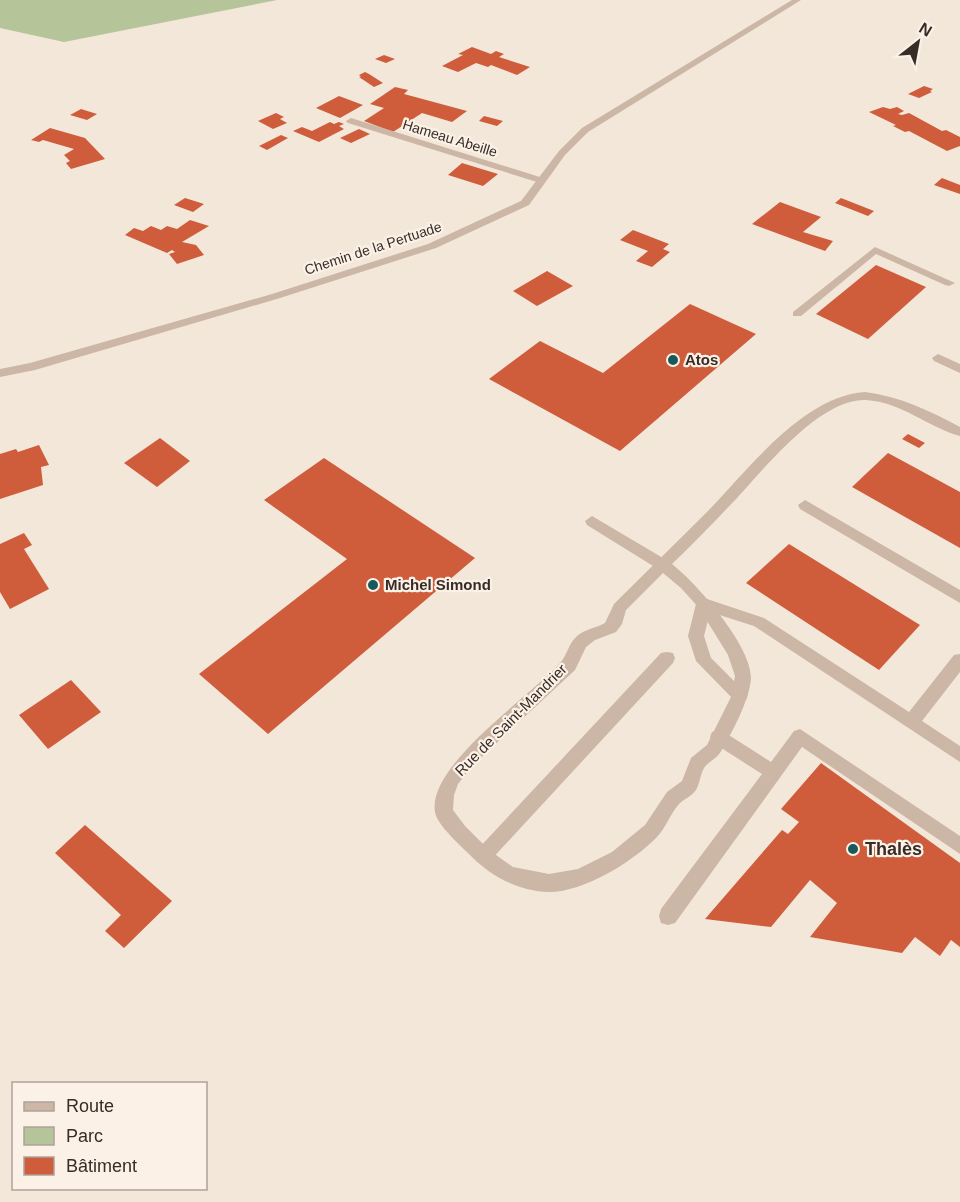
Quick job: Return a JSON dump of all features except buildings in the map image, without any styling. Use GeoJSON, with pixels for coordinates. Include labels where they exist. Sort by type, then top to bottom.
{"type":"FeatureCollection","features":[{"type":"Feature","properties":{"kind":"street","name":"Chemin de la Pertuade"},"geometry":{"type":"LineString","coordinates":[[0,373],[31,368],[432,246],[525,203],[540,180],[585,130],[796,0]]}},
{"type":"Feature","properties":{"kind":"street","name":"Hameau Abeille"},"geometry":{"type":"LineString","coordinates":[[351,121],[540,180]]}},
{"type":"Feature","properties":{"kind":"street"},"geometry":{"type":"LineString","coordinates":[[797,314],[875,250],[949,283]]}},
{"type":"Feature","properties":{"kind":"street"},"geometry":{"type":"LineString","coordinates":[[938,358],[960,369]]}},
{"type":"Feature","properties":{"kind":"street","name":"Rue de Saint-Mandrier"},"geometry":{"type":"LineString","coordinates":[[592,521],[663,565],[686,584],[704,604],[735,654],[743,676],[740,694],[713,750],[697,763],[689,786],[673,798],[651,831],[609,863],[580,877],[549,883],[509,875],[483,856],[459,832],[444,812],[445,795],[452,779],[468,759],[569,665],[576,648],[584,639],[605,632],[614,626],[620,608],[663,565],[786,440],[827,407],[854,397],[885,400],[918,411],[960,432]]}},
{"type":"Feature","properties":{"kind":"street"},"geometry":{"type":"LineString","coordinates":[[805,505],[960,597]]}},
{"type":"Feature","properties":{"kind":"street"},"geometry":{"type":"LineString","coordinates":[[740,694],[704,661],[696,636],[704,604],[759,622],[960,755]]}},
{"type":"Feature","properties":{"kind":"street"},"geometry":{"type":"LineString","coordinates":[[483,856],[666,658]]}},
{"type":"Feature","properties":{"kind":"street"},"geometry":{"type":"LineString","coordinates":[[911,722],[960,660]]}},
{"type":"Feature","properties":{"kind":"street"},"geometry":{"type":"LineString","coordinates":[[668,916],[800,735],[960,846]]}},
{"type":"Feature","properties":{"kind":"street"},"geometry":{"type":"LineString","coordinates":[[718,736],[773,772]]}},
{"type":"Feature","properties":{"kind":"green space"},"geometry":{"type":"Polygon","coordinates":[[[0,0],[277,0],[64,42],[0,28],[0,0]]]}},
{"type":"Feature","properties":{"kind":"place","name":"Atos"},"geometry":{"type":"Point","coordinates":[673,360]}},
{"type":"Feature","properties":{"kind":"place","name":"Michel Simond"},"geometry":{"type":"Point","coordinates":[373,585]}},
{"type":"Feature","properties":{"kind":"place","name":"Thalès"},"geometry":{"type":"Point","coordinates":[853,849]}}]}
